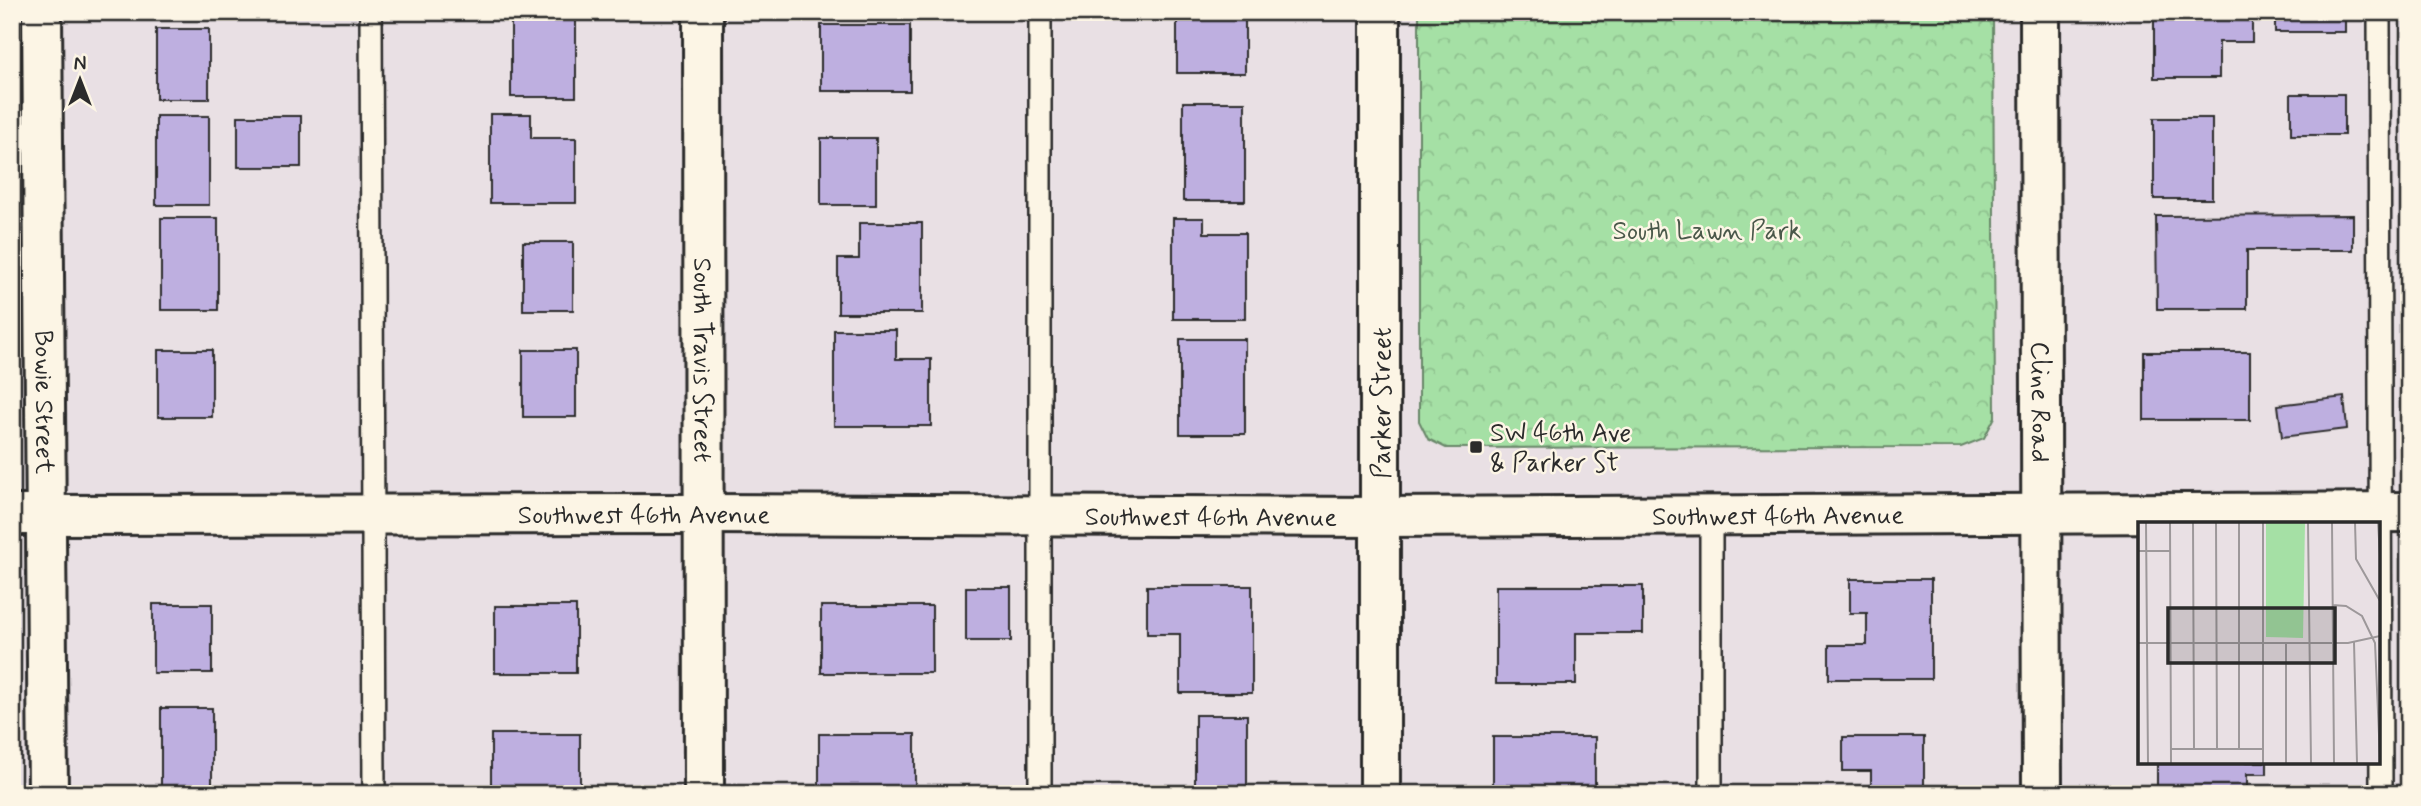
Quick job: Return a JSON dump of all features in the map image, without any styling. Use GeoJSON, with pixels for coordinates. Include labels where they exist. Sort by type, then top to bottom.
{"type":"FeatureCollection","features":[{"type":"Feature","properties":{"kind":"main road","name":"Bowie Street"},"geometry":{"type":"LineString","coordinates":[[42,12],[30,515],[48,794]]}},
{"type":"Feature","properties":{"kind":"main road","name":"South Travis Street"},"geometry":{"type":"LineString","coordinates":[[703,12],[704,794]]}},
{"type":"Feature","properties":{"kind":"main road","name":"Parker Street"},"geometry":{"type":"LineString","coordinates":[[1380,12],[1380,794]]}},
{"type":"Feature","properties":{"kind":"main road","name":"Cline Road"},"geometry":{"type":"LineString","coordinates":[[2040,12],[2042,794]]}},
{"type":"Feature","properties":{"kind":"main road","name":"Southwest 46th Avenue"},"geometry":{"type":"LineString","coordinates":[[30,515],[1381,517],[2395,512]]}},
{"type":"Feature","properties":{"kind":"lane"},"geometry":{"type":"LineString","coordinates":[[371,12],[374,794]]}},
{"type":"Feature","properties":{"kind":"lane"},"geometry":{"type":"LineString","coordinates":[[1040,12],[1040,794]]}},
{"type":"Feature","properties":{"kind":"lane"},"geometry":{"type":"LineString","coordinates":[[2379,12],[2395,512],[2381,794]]}},
{"type":"Feature","properties":{"kind":"lane"},"geometry":{"type":"LineString","coordinates":[[1711,516],[1711,794]]}},
{"type":"Feature","properties":{"kind":"green space","name":"South Lawn Park"},"geometry":{"type":"Polygon","coordinates":[[[1419,12],[1993,12],[1995,417],[1984,438],[1961,447],[1446,448],[1428,439],[1419,421],[1419,12]]]}},
{"type":"Feature","properties":{"kind":"building"},"geometry":{"type":"Polygon","coordinates":[[[511,12],[576,12],[576,97],[511,97],[511,12]]]}},
{"type":"Feature","properties":{"kind":"building"},"geometry":{"type":"Polygon","coordinates":[[[1177,12],[1245,12],[1245,73],[1177,73],[1177,12]]]}},
{"type":"Feature","properties":{"kind":"building"},"geometry":{"type":"Polygon","coordinates":[[[2154,12],[2252,12],[2252,42],[2219,42],[2219,78],[2154,78],[2154,12]]]}},
{"type":"Feature","properties":{"kind":"building"},"geometry":{"type":"Polygon","coordinates":[[[2275,12],[2345,12],[2345,32],[2275,32],[2275,12]]]}},
{"type":"Feature","properties":{"kind":"building"},"geometry":{"type":"Polygon","coordinates":[[[821,25],[910,25],[910,91],[821,91],[821,25]]]}},
{"type":"Feature","properties":{"kind":"building"},"geometry":{"type":"Polygon","coordinates":[[[156,29],[209,29],[209,99],[156,99],[156,29]]]}},
{"type":"Feature","properties":{"kind":"building"},"geometry":{"type":"Polygon","coordinates":[[[2291,94],[2344,94],[2344,135],[2291,135],[2291,94]]]}},
{"type":"Feature","properties":{"kind":"building"},"geometry":{"type":"Polygon","coordinates":[[[1183,102],[1245,102],[1245,201],[1183,201],[1183,102]]]}},
{"type":"Feature","properties":{"kind":"building"},"geometry":{"type":"Polygon","coordinates":[[[490,114],[531,114],[531,138],[576,138],[576,203],[490,203],[490,114]]]}},
{"type":"Feature","properties":{"kind":"building"},"geometry":{"type":"Polygon","coordinates":[[[156,116],[209,116],[209,205],[156,205],[156,116]]]}},
{"type":"Feature","properties":{"kind":"building"},"geometry":{"type":"Polygon","coordinates":[[[238,116],[301,116],[301,167],[238,167],[238,116]]]}},
{"type":"Feature","properties":{"kind":"building"},"geometry":{"type":"Polygon","coordinates":[[[2154,118],[2212,118],[2212,199],[2154,199],[2154,118]]]}},
{"type":"Feature","properties":{"kind":"building"},"geometry":{"type":"Polygon","coordinates":[[[821,138],[876,138],[876,205],[821,205],[821,138]]]}},
{"type":"Feature","properties":{"kind":"building"},"geometry":{"type":"Polygon","coordinates":[[[2353,215],[2353,250],[2247,250],[2247,309],[2157,309],[2156,216],[2353,215]]]}},
{"type":"Feature","properties":{"kind":"building"},"geometry":{"type":"Polygon","coordinates":[[[161,218],[218,218],[218,310],[161,310],[161,218]]]}},
{"type":"Feature","properties":{"kind":"building"},"geometry":{"type":"Polygon","coordinates":[[[1173,218],[1204,218],[1204,233],[1245,233],[1245,319],[1173,319],[1173,218]]]}},
{"type":"Feature","properties":{"kind":"building"},"geometry":{"type":"Polygon","coordinates":[[[859,223],[922,223],[922,313],[838,313],[838,259],[859,259],[859,223]]]}},
{"type":"Feature","properties":{"kind":"building"},"geometry":{"type":"Polygon","coordinates":[[[523,242],[573,242],[573,310],[523,310],[523,242]]]}},
{"type":"Feature","properties":{"kind":"building"},"geometry":{"type":"Polygon","coordinates":[[[834,330],[896,330],[896,359],[931,359],[931,426],[834,426],[834,330]]]}},
{"type":"Feature","properties":{"kind":"building"},"geometry":{"type":"Polygon","coordinates":[[[1180,339],[1245,339],[1245,434],[1180,434],[1180,339]]]}},
{"type":"Feature","properties":{"kind":"building"},"geometry":{"type":"Polygon","coordinates":[[[158,350],[212,350],[212,417],[158,417],[158,350]]]}},
{"type":"Feature","properties":{"kind":"building"},"geometry":{"type":"Polygon","coordinates":[[[523,350],[576,350],[576,417],[523,417],[523,350]]]}},
{"type":"Feature","properties":{"kind":"building"},"geometry":{"type":"Polygon","coordinates":[[[2144,352],[2250,352],[2250,420],[2144,420],[2144,352]]]}},
{"type":"Feature","properties":{"kind":"building"},"geometry":{"type":"Polygon","coordinates":[[[2344,397],[2347,429],[2282,437],[2278,405],[2344,397]]]}},
{"type":"Feature","properties":{"kind":"building"},"geometry":{"type":"Polygon","coordinates":[[[1850,579],[1931,579],[1931,679],[1829,679],[1829,645],[1867,645],[1867,613],[1850,613],[1850,579]]]}},
{"type":"Feature","properties":{"kind":"building"},"geometry":{"type":"Polygon","coordinates":[[[1147,586],[1252,586],[1252,693],[1180,693],[1180,634],[1147,634],[1147,586]]]}},
{"type":"Feature","properties":{"kind":"building"},"geometry":{"type":"Polygon","coordinates":[[[1496,586],[1643,586],[1643,633],[1576,633],[1576,684],[1496,684],[1496,586]]]}},
{"type":"Feature","properties":{"kind":"building"},"geometry":{"type":"Polygon","coordinates":[[[966,587],[1011,587],[1011,641],[966,641],[966,587]]]}},
{"type":"Feature","properties":{"kind":"building"},"geometry":{"type":"Polygon","coordinates":[[[153,604],[212,604],[212,673],[153,673],[153,604]]]}},
{"type":"Feature","properties":{"kind":"building"},"geometry":{"type":"Polygon","coordinates":[[[495,606],[576,606],[576,673],[495,673],[495,606]]]}},
{"type":"Feature","properties":{"kind":"building"},"geometry":{"type":"Polygon","coordinates":[[[821,606],[932,606],[932,673],[821,673],[821,606]]]}},
{"type":"Feature","properties":{"kind":"building"},"geometry":{"type":"Polygon","coordinates":[[[161,708],[212,708],[212,794],[161,794],[161,708]]]}},
{"type":"Feature","properties":{"kind":"building"},"geometry":{"type":"Polygon","coordinates":[[[1195,715],[1247,715],[1247,794],[1195,794],[1195,715]]]}},
{"type":"Feature","properties":{"kind":"building"},"geometry":{"type":"Polygon","coordinates":[[[491,734],[580,734],[580,794],[491,794],[491,734]]]}},
{"type":"Feature","properties":{"kind":"building"},"geometry":{"type":"Polygon","coordinates":[[[819,734],[915,734],[915,794],[819,794],[819,734]]]}},
{"type":"Feature","properties":{"kind":"building"},"geometry":{"type":"Polygon","coordinates":[[[1493,737],[1595,737],[1595,794],[1493,794],[1493,737]]]}},
{"type":"Feature","properties":{"kind":"building"},"geometry":{"type":"Polygon","coordinates":[[[1843,737],[1924,737],[1924,794],[1871,794],[1871,771],[1843,771],[1843,737]]]}},
{"type":"Feature","properties":{"kind":"building"},"geometry":{"type":"Polygon","coordinates":[[[2157,764],[2267,764],[2267,774],[2247,774],[2247,794],[2157,794],[2157,764]]]}},
{"type":"Feature","properties":{"kind":"place","name":"SW 46th Ave & Parker St"},"geometry":{"type":"Point","coordinates":[1476,447]}}]}
